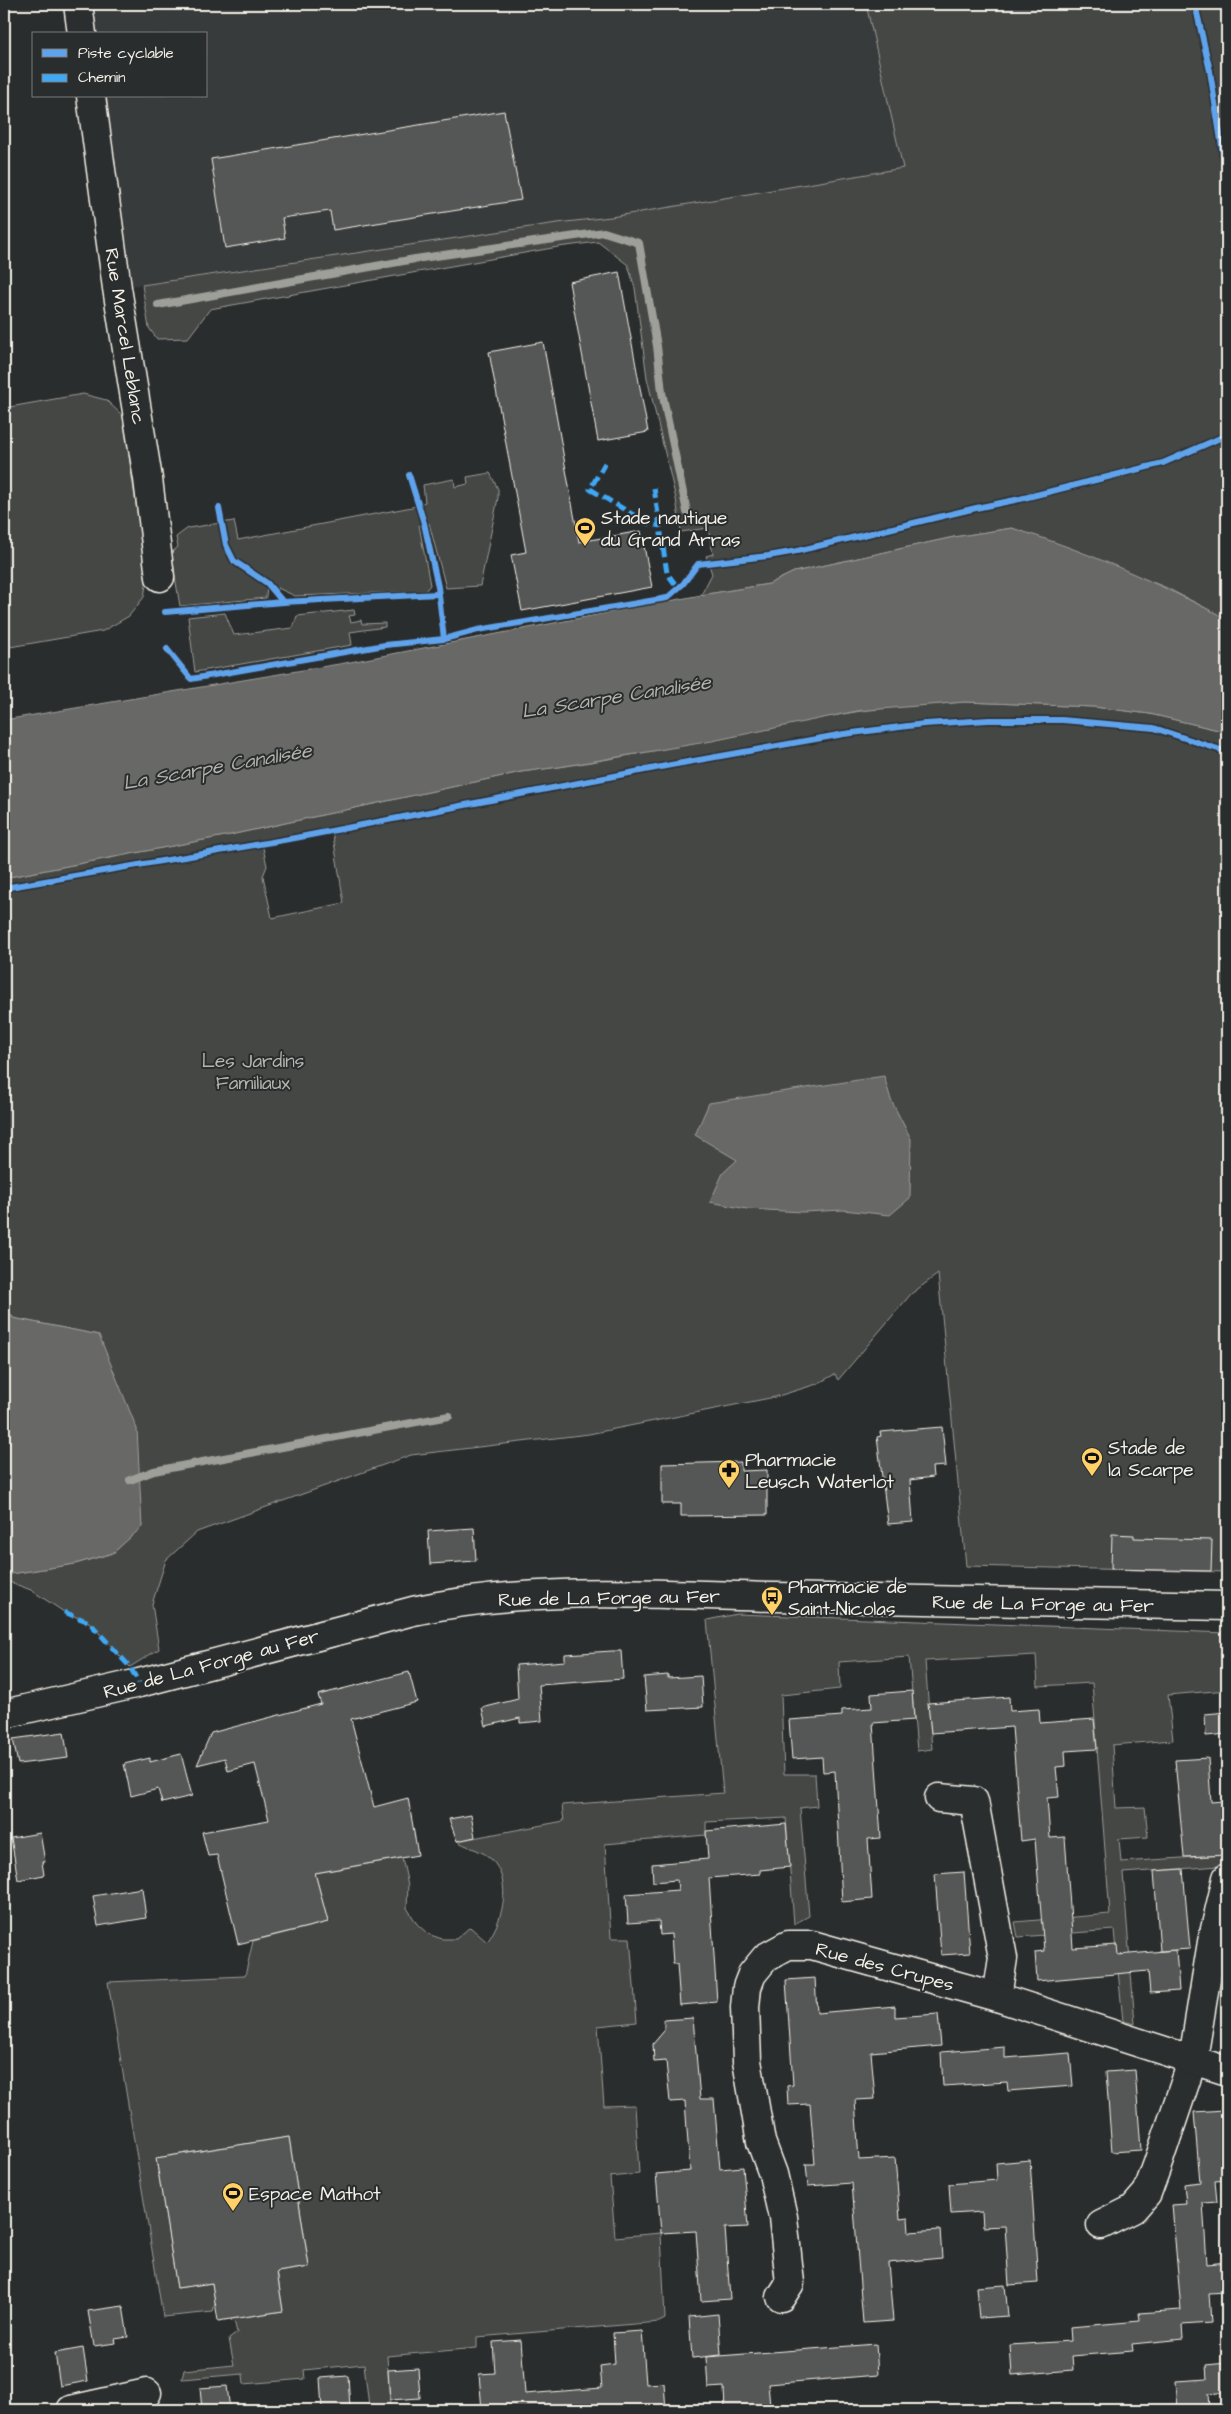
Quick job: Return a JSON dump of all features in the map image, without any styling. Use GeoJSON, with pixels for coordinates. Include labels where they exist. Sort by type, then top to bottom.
{"type":"FeatureCollection","features":[{"type":"Feature","properties":{"kind":"street"},"geometry":{"type":"LineString","coordinates":[[78,4],[82,32]]}},
{"type":"Feature","properties":{"kind":"street","name":"Rue Marcel Leblanc"},"geometry":{"type":"LineString","coordinates":[[91,98],[117,288],[149,488],[160,576]]}},
{"type":"Feature","properties":{"kind":"street","name":"Rue de La Forge au Fer"},"geometry":{"type":"LineString","coordinates":[[4,1714],[139,1683],[451,1602],[523,1594],[665,1594],[1227,1606]]}},
{"type":"Feature","properties":{"kind":"street"},"geometry":{"type":"LineString","coordinates":[[939,1798],[974,1801],[1004,1958],[997,1997]]}},
{"type":"Feature","properties":{"kind":"street"},"geometry":{"type":"LineString","coordinates":[[1101,2225],[1133,2209],[1147,2193],[1193,2058],[1212,1942],[1227,1878]]}},
{"type":"Feature","properties":{"kind":"street","name":"Rue des Crupes"},"geometry":{"type":"LineString","coordinates":[[781,2297],[790,2283],[783,2216],[773,2174],[761,2142],[747,2061],[744,2007],[747,1987],[752,1974],[766,1957],[788,1945],[812,1945],[997,1997],[1193,2058],[1227,2071]]}},
{"type":"Feature","properties":{"kind":"street"},"geometry":{"type":"LineString","coordinates":[[71,2410],[147,2393]]}},
{"type":"Feature","properties":{"kind":"shaded area"},"geometry":{"type":"Polygon","coordinates":[[[4,4],[866,4],[904,168],[611,217],[557,223],[117,288],[91,98],[208,98],[208,32],[82,32],[78,7],[4,9],[4,4]]]}},
{"type":"Feature","properties":{"kind":"green space"},"geometry":{"type":"Polygon","coordinates":[[[866,4],[1227,4],[1227,619],[1165,587],[1012,528],[954,537],[794,572],[769,584],[701,595],[712,574],[706,556],[713,554],[708,528],[681,532],[676,499],[647,378],[635,288],[628,265],[598,242],[558,247],[210,309],[188,338],[157,339],[149,328],[142,285],[557,223],[611,217],[903,168],[866,4]]]}},
{"type":"Feature","properties":{"kind":"green space"},"geometry":{"type":"Polygon","coordinates":[[[83,394],[106,400],[123,416],[147,579],[144,597],[129,616],[103,631],[4,648],[4,408],[83,394]]]}},
{"type":"Feature","properties":{"kind":"green space"},"geometry":{"type":"Polygon","coordinates":[[[490,473],[498,489],[498,498],[480,586],[446,588],[429,523],[419,525],[430,585],[425,591],[295,596],[267,583],[266,598],[180,606],[171,553],[178,547],[176,537],[188,528],[234,521],[238,540],[412,507],[425,502],[423,485],[454,479],[455,487],[468,484],[467,477],[490,473]]]}},
{"type":"Feature","properties":{"kind":"green space"},"geometry":{"type":"Polygon","coordinates":[[[354,610],[355,615],[349,616],[351,622],[361,620],[362,624],[385,623],[385,627],[350,632],[352,645],[195,672],[188,617],[225,613],[234,635],[293,628],[297,616],[354,610]]]}},
{"type":"Feature","properties":{"kind":"green space","name":"Les Jardins Familiaux"},"geometry":{"type":"Polygon","coordinates":[[[965,702],[1094,707],[1150,714],[1227,732],[1227,1572],[966,1566],[938,1274],[911,1294],[838,1380],[835,1374],[817,1384],[775,1397],[589,1434],[411,1455],[197,1532],[166,1560],[152,1604],[159,1649],[130,1667],[89,1622],[64,1612],[31,1590],[4,1580],[4,1575],[75,1564],[113,1553],[142,1526],[99,1335],[13,1318],[4,1305],[4,878],[230,835],[521,772],[605,760],[855,712],[965,702]],[[332,830],[262,843],[267,866],[263,876],[272,918],[344,903],[332,830]]]}},
{"type":"Feature","properties":{"kind":"green space"},"geometry":{"type":"Polygon","coordinates":[[[737,1614],[1227,1633],[1227,1690],[1168,1695],[1173,1740],[1112,1745],[1116,1808],[1145,1807],[1148,1837],[1119,1839],[1121,1862],[1227,1855],[1220,1866],[1123,1873],[1135,2024],[1123,2021],[1114,1930],[1018,1937],[1015,1922],[1110,1914],[1092,1683],[1038,1686],[1036,1655],[925,1661],[932,1749],[917,1751],[909,1657],[839,1662],[840,1689],[781,1695],[784,1774],[815,1774],[817,1806],[800,1808],[809,1916],[794,1924],[786,1818],[706,1822],[706,1835],[605,1844],[611,1938],[630,1938],[637,2022],[598,2026],[604,2106],[635,2105],[639,2174],[610,2177],[615,2237],[661,2233],[665,2319],[659,2322],[477,2337],[477,2348],[387,2356],[390,2405],[369,2406],[364,2364],[304,2370],[305,2379],[244,2384],[243,2374],[182,2379],[184,2370],[234,2365],[229,2339],[237,2333],[235,2324],[230,2319],[283,2311],[277,2272],[309,2267],[289,2137],[156,2158],[177,2288],[212,2283],[215,2302],[213,2312],[163,2317],[108,1982],[245,1976],[253,1941],[328,1922],[315,1873],[402,1858],[408,1885],[407,1908],[417,1924],[428,1934],[442,1939],[456,1939],[470,1927],[487,1942],[502,1909],[504,1897],[500,1873],[485,1854],[457,1841],[564,1821],[562,1805],[723,1793],[707,1620],[737,1614]]]}},
{"type":"Feature","properties":{"kind":"water","name":"La Scarpe Canalisée"},"geometry":{"type":"Polygon","coordinates":[[[1012,528],[1068,547],[1122,569],[1227,619],[1227,732],[1150,714],[1094,707],[965,702],[857,711],[712,741],[521,772],[230,835],[4,878],[4,720],[345,663],[701,595],[769,584],[794,572],[954,537],[1012,528]]]}},
{"type":"Feature","properties":{"kind":"water"},"geometry":{"type":"Polygon","coordinates":[[[884,1076],[891,1100],[911,1139],[910,1198],[890,1215],[843,1210],[803,1212],[747,1209],[710,1202],[723,1173],[737,1160],[695,1135],[709,1103],[884,1076]]]}},
{"type":"Feature","properties":{"kind":"water"},"geometry":{"type":"Polygon","coordinates":[[[4,1305],[13,1318],[99,1335],[137,1429],[142,1527],[113,1553],[75,1564],[4,1575],[4,1305]]]}},
{"type":"Feature","properties":{"kind":"building"},"geometry":{"type":"Polygon","coordinates":[[[504,111],[521,200],[333,230],[330,211],[282,218],[285,238],[225,248],[211,159],[504,111]]]}},
{"type":"Feature","properties":{"kind":"building"},"geometry":{"type":"Polygon","coordinates":[[[619,272],[648,432],[598,441],[569,282],[619,272]]]}},
{"type":"Feature","properties":{"kind":"building"},"geometry":{"type":"Polygon","coordinates":[[[543,342],[579,542],[641,531],[652,587],[522,611],[511,555],[526,552],[489,352],[543,342]]]}},
{"type":"Feature","properties":{"kind":"building"},"geometry":{"type":"Polygon","coordinates":[[[942,1427],[946,1466],[932,1467],[933,1477],[910,1480],[913,1522],[888,1524],[877,1437],[881,1436],[880,1432],[942,1427]]]}},
{"type":"Feature","properties":{"kind":"building"},"geometry":{"type":"Polygon","coordinates":[[[741,1462],[741,1471],[767,1470],[767,1515],[681,1516],[681,1504],[662,1504],[662,1464],[741,1462]]]}},
{"type":"Feature","properties":{"kind":"building"},"geometry":{"type":"Polygon","coordinates":[[[474,1528],[476,1561],[430,1564],[428,1531],[474,1528]]]}},
{"type":"Feature","properties":{"kind":"building"},"geometry":{"type":"Polygon","coordinates":[[[1112,1534],[1134,1535],[1134,1538],[1212,1540],[1211,1571],[1111,1569],[1112,1534]]]}},
{"type":"Feature","properties":{"kind":"building"},"geometry":{"type":"Polygon","coordinates":[[[621,1651],[623,1679],[539,1685],[542,1721],[520,1723],[520,1718],[486,1726],[482,1708],[518,1699],[516,1665],[565,1661],[565,1654],[621,1651]]]}},
{"type":"Feature","properties":{"kind":"building"},"geometry":{"type":"Polygon","coordinates":[[[409,1672],[417,1702],[351,1719],[374,1807],[408,1798],[418,1855],[315,1873],[328,1922],[238,1944],[217,1855],[208,1856],[202,1832],[269,1820],[255,1764],[228,1771],[225,1758],[197,1765],[211,1733],[321,1704],[318,1695],[409,1672]]]}},
{"type":"Feature","properties":{"kind":"building"},"geometry":{"type":"Polygon","coordinates":[[[668,1675],[668,1678],[701,1676],[703,1707],[647,1710],[644,1677],[668,1675]]]}},
{"type":"Feature","properties":{"kind":"building"},"geometry":{"type":"Polygon","coordinates":[[[912,1691],[914,1720],[873,1723],[881,1838],[868,1839],[872,1899],[842,1902],[835,1771],[823,1772],[822,1757],[792,1759],[789,1720],[842,1716],[842,1710],[872,1708],[871,1694],[912,1691]]]}},
{"type":"Feature","properties":{"kind":"building"},"geometry":{"type":"Polygon","coordinates":[[[1009,1697],[1010,1711],[1039,1709],[1040,1723],[1094,1719],[1097,1749],[1065,1751],[1066,1766],[1056,1767],[1059,1797],[1047,1798],[1050,1838],[1065,1837],[1073,1948],[1117,1945],[1118,1955],[1176,1950],[1179,1991],[1150,1993],[1148,1971],[1037,1981],[1035,1952],[1044,1951],[1035,1839],[1021,1841],[1012,1727],[931,1733],[928,1703],[1009,1697]]]}},
{"type":"Feature","properties":{"kind":"building"},"geometry":{"type":"Polygon","coordinates":[[[1227,1712],[1227,1734],[1206,1736],[1205,1714],[1227,1712]]]}},
{"type":"Feature","properties":{"kind":"building"},"geometry":{"type":"Polygon","coordinates":[[[64,1732],[68,1758],[18,1764],[13,1739],[64,1732]]]}},
{"type":"Feature","properties":{"kind":"building"},"geometry":{"type":"Polygon","coordinates":[[[181,1754],[192,1796],[162,1803],[158,1789],[131,1796],[124,1764],[150,1758],[150,1762],[181,1754]]]}},
{"type":"Feature","properties":{"kind":"building"},"geometry":{"type":"Polygon","coordinates":[[[1208,1758],[1211,1802],[1223,1801],[1226,1855],[1184,1857],[1175,1760],[1208,1758]]]}},
{"type":"Feature","properties":{"kind":"building"},"geometry":{"type":"Polygon","coordinates":[[[471,1815],[475,1837],[457,1841],[449,1819],[471,1815]]]}},
{"type":"Feature","properties":{"kind":"building"},"geometry":{"type":"Polygon","coordinates":[[[786,1824],[790,1867],[760,1870],[760,1874],[709,1878],[717,2002],[680,2005],[677,1964],[673,1964],[671,1934],[660,1935],[659,1921],[628,1923],[626,1894],[678,1890],[677,1880],[653,1882],[652,1864],[708,1859],[706,1831],[786,1824]]]}},
{"type":"Feature","properties":{"kind":"building"},"geometry":{"type":"Polygon","coordinates":[[[40,1833],[45,1862],[42,1862],[44,1875],[18,1880],[11,1838],[40,1833]]]}},
{"type":"Feature","properties":{"kind":"building"},"geometry":{"type":"Polygon","coordinates":[[[1183,1869],[1190,1949],[1160,1951],[1154,1871],[1183,1869]]]}},
{"type":"Feature","properties":{"kind":"building"},"geometry":{"type":"Polygon","coordinates":[[[964,1872],[970,1953],[941,1955],[935,1874],[964,1872]]]}},
{"type":"Feature","properties":{"kind":"building"},"geometry":{"type":"Polygon","coordinates":[[[142,1888],[146,1918],[98,1926],[93,1896],[142,1888]]]}},
{"type":"Feature","properties":{"kind":"building"},"geometry":{"type":"Polygon","coordinates":[[[815,1978],[817,2013],[895,2006],[895,2017],[938,2014],[941,2046],[871,2052],[875,2099],[855,2100],[859,2160],[895,2158],[900,2219],[908,2218],[909,2232],[940,2230],[942,2258],[888,2263],[893,2321],[863,2323],[852,2183],[808,2186],[806,2164],[815,2164],[810,2104],[788,2105],[787,2086],[793,2085],[786,1980],[815,1978]]]}},
{"type":"Feature","properties":{"kind":"building"},"geometry":{"type":"Polygon","coordinates":[[[693,2018],[700,2099],[714,2099],[720,2169],[743,2167],[748,2227],[725,2228],[730,2299],[701,2301],[696,2231],[661,2233],[656,2174],[690,2171],[685,2101],[670,2102],[666,2061],[654,2062],[653,2044],[664,2031],[664,2020],[693,2018]]]}},
{"type":"Feature","properties":{"kind":"building"},"geometry":{"type":"Polygon","coordinates":[[[1005,2047],[1005,2058],[1070,2053],[1073,2086],[1008,2091],[1007,2082],[943,2086],[941,2052],[1005,2047]]]}},
{"type":"Feature","properties":{"kind":"building"},"geometry":{"type":"Polygon","coordinates":[[[1135,2070],[1141,2150],[1112,2152],[1106,2072],[1135,2070]]]}},
{"type":"Feature","properties":{"kind":"building"},"geometry":{"type":"Polygon","coordinates":[[[1224,2110],[1227,2180],[1215,2181],[1217,2202],[1203,2203],[1207,2264],[1227,2262],[1227,2292],[1209,2293],[1211,2323],[1182,2325],[1183,2339],[1132,2344],[1133,2351],[1072,2356],[1073,2370],[1012,2375],[1010,2345],[1071,2341],[1070,2327],[1140,2321],[1139,2313],[1181,2310],[1172,2205],[1186,2204],[1184,2184],[1200,2182],[1194,2112],[1224,2110]]]}},
{"type":"Feature","properties":{"kind":"building","name":"Espace Mathot"},"geometry":{"type":"Polygon","coordinates":[[[289,2137],[309,2267],[277,2272],[283,2311],[218,2321],[212,2283],[177,2288],[156,2158],[289,2137]]]}},
{"type":"Feature","properties":{"kind":"building"},"geometry":{"type":"Polygon","coordinates":[[[1030,2160],[1038,2283],[1009,2285],[1005,2226],[983,2227],[982,2212],[951,2214],[949,2184],[997,2180],[996,2163],[1030,2160]]]}},
{"type":"Feature","properties":{"kind":"building"},"geometry":{"type":"Polygon","coordinates":[[[1005,2285],[1008,2316],[979,2318],[976,2287],[1005,2285]]]}},
{"type":"Feature","properties":{"kind":"building"},"geometry":{"type":"Polygon","coordinates":[[[123,2306],[128,2337],[115,2339],[116,2343],[94,2346],[88,2311],[123,2306]]]}},
{"type":"Feature","properties":{"kind":"building"},"geometry":{"type":"Polygon","coordinates":[[[718,2314],[721,2355],[692,2358],[689,2317],[718,2314]]]}},
{"type":"Feature","properties":{"kind":"building"},"geometry":{"type":"Polygon","coordinates":[[[642,2331],[646,2384],[664,2383],[666,2410],[482,2410],[479,2374],[495,2373],[493,2342],[521,2340],[525,2394],[602,2388],[600,2366],[615,2364],[613,2333],[642,2331]]]}},
{"type":"Feature","properties":{"kind":"building"},"geometry":{"type":"Polygon","coordinates":[[[876,2344],[878,2375],[768,2384],[770,2406],[754,2406],[755,2410],[725,2410],[724,2387],[708,2388],[706,2357],[876,2344]]]}},
{"type":"Feature","properties":{"kind":"building"},"geometry":{"type":"Polygon","coordinates":[[[83,2348],[88,2381],[60,2386],[55,2353],[83,2348]]]}},
{"type":"Feature","properties":{"kind":"building"},"geometry":{"type":"Polygon","coordinates":[[[1227,2363],[1227,2392],[1208,2394],[1209,2408],[1178,2410],[1176,2381],[1207,2379],[1206,2365],[1227,2363]]]}},
{"type":"Feature","properties":{"kind":"building"},"geometry":{"type":"Polygon","coordinates":[[[418,2368],[420,2398],[390,2400],[388,2370],[418,2368]]]}},
{"type":"Feature","properties":{"kind":"building"},"geometry":{"type":"Polygon","coordinates":[[[348,2376],[350,2407],[322,2409],[320,2378],[348,2376]]]}},
{"type":"Feature","properties":{"kind":"building"},"geometry":{"type":"Polygon","coordinates":[[[227,2386],[230,2410],[202,2410],[200,2388],[227,2386]]]}},
{"type":"Feature","properties":{"kind":"waterway"},"geometry":{"type":"LineString","coordinates":[[158,305],[415,259],[604,232],[639,243],[657,346],[662,392],[687,512]]}},
{"type":"Feature","properties":{"kind":"waterway"},"geometry":{"type":"LineString","coordinates":[[130,1480],[154,1471],[449,1416]]}},
{"type":"Feature","properties":{"kind":"marked path"},"geometry":{"type":"LineString","coordinates":[[605,463],[590,489],[647,523],[660,526]]}},
{"type":"Feature","properties":{"kind":"marked path"},"geometry":{"type":"LineString","coordinates":[[654,488],[667,573],[678,588]]}},
{"type":"Feature","properties":{"kind":"marked path"},"geometry":{"type":"LineString","coordinates":[[64,1612],[89,1622],[130,1667],[139,1683]]}},
{"type":"Feature","properties":{"kind":"cycle path"},"geometry":{"type":"LineString","coordinates":[[1195,4],[1210,71],[1227,179]]}},
{"type":"Feature","properties":{"kind":"cycle path"},"geometry":{"type":"LineString","coordinates":[[167,649],[191,679],[385,645],[444,639],[478,630],[667,598],[683,584],[698,564],[797,551],[1020,499],[1163,463],[1227,435]]}},
{"type":"Feature","properties":{"kind":"cycle path"},"geometry":{"type":"LineString","coordinates":[[409,475],[424,523],[438,587],[444,639]]}},
{"type":"Feature","properties":{"kind":"cycle path"},"geometry":{"type":"LineString","coordinates":[[219,508],[226,545],[234,561],[267,583],[283,602]]}},
{"type":"Feature","properties":{"kind":"cycle path"},"geometry":{"type":"LineString","coordinates":[[165,612],[283,602],[438,594]]}},
{"type":"Feature","properties":{"kind":"cycle path"},"geometry":{"type":"LineString","coordinates":[[4,888],[295,838],[671,765],[844,734],[924,724],[989,720],[1062,720],[1154,728],[1227,752]]}},
{"type":"Feature","properties":{"kind":"place","name":"Stade nautique du Grand Arras"},"geometry":{"type":"Point","coordinates":[585,547]}},
{"type":"Feature","properties":{"kind":"place","name":"Stade de la Scarpe"},"geometry":{"type":"Point","coordinates":[1092,1477]}},
{"type":"Feature","properties":{"kind":"place","name":"Pharmacie Leusch Waterlot"},"geometry":{"type":"Point","coordinates":[729,1489]}},
{"type":"Feature","properties":{"kind":"place","name":"Pharmacie de Saint-Nicolas"},"geometry":{"type":"Point","coordinates":[772,1616]}},
{"type":"Feature","properties":{"kind":"place","name":"Espace Mathot"},"geometry":{"type":"Point","coordinates":[233,2212]}}]}
